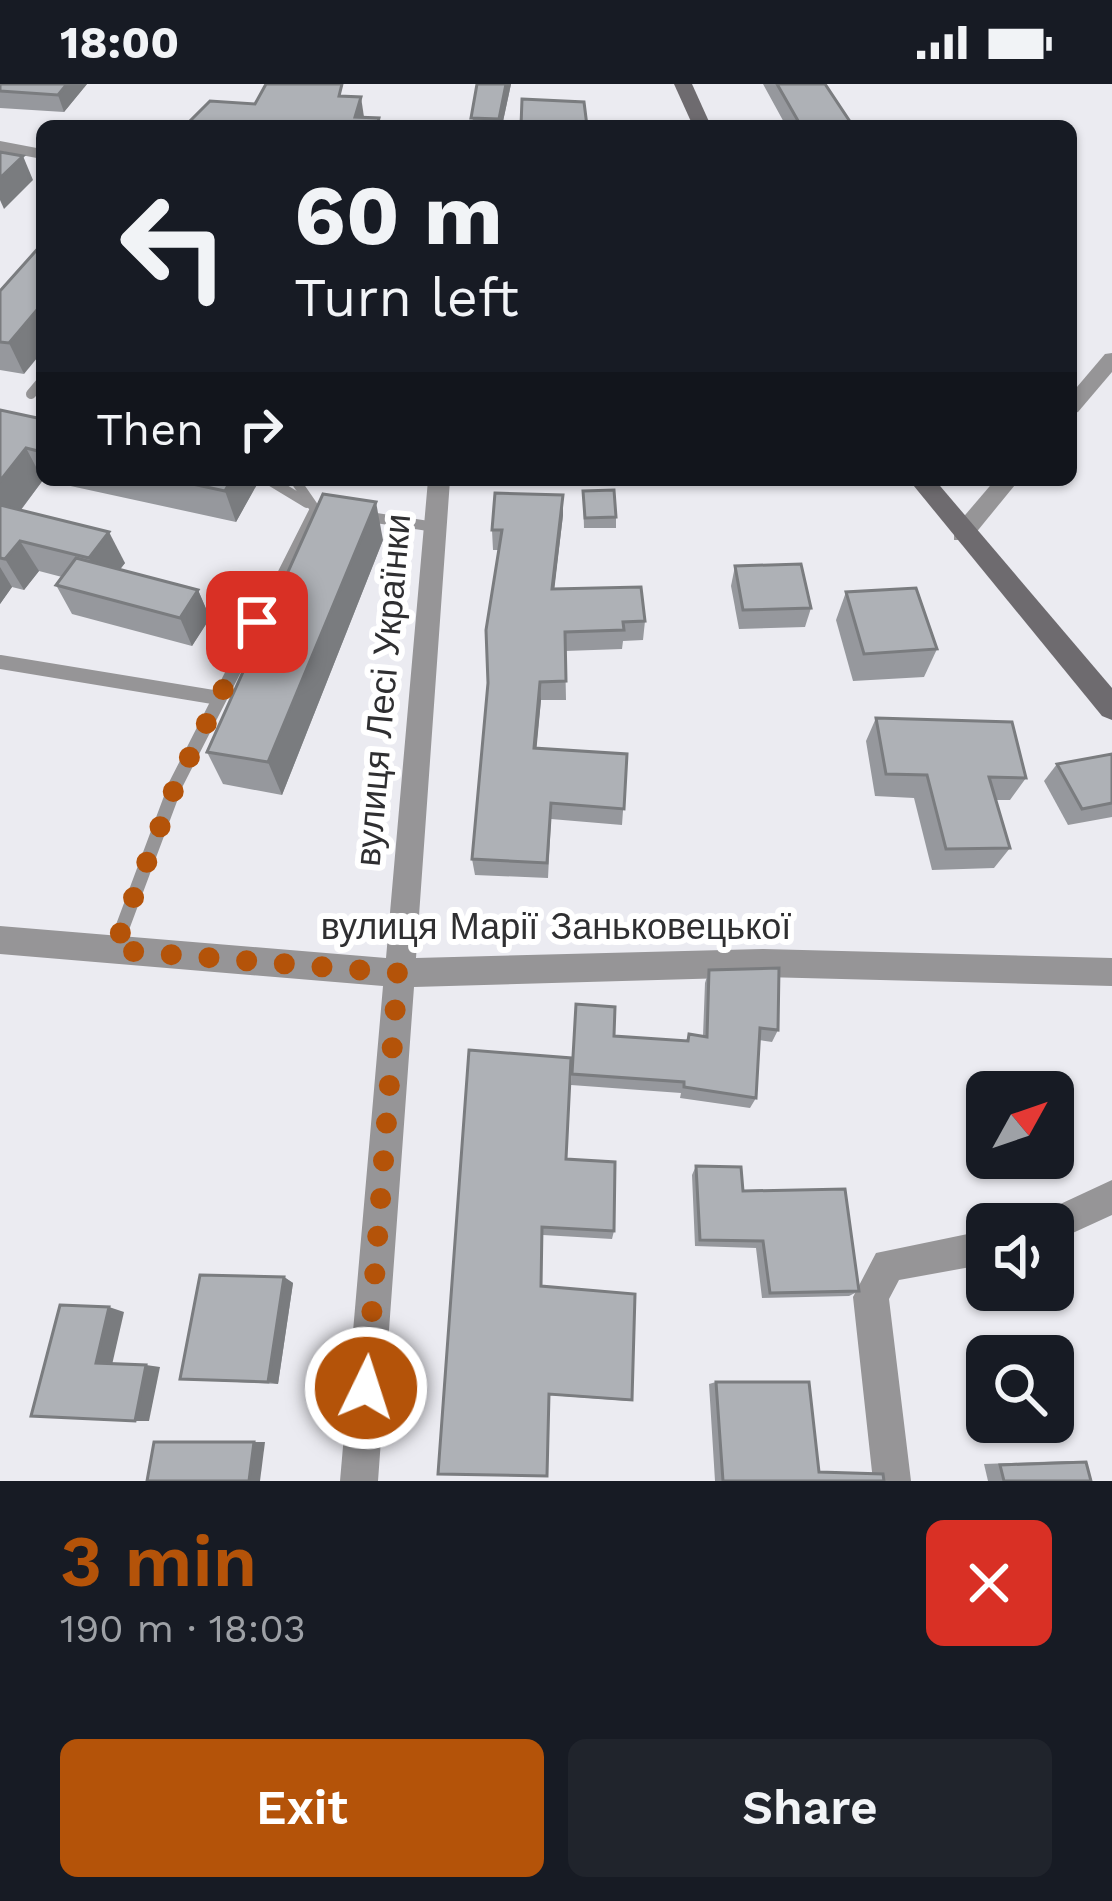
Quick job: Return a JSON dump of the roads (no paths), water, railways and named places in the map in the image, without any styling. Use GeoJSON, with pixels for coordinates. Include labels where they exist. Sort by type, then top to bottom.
{"type":"FeatureCollection","features":[{"type":"Feature","properties":{"kind":"main road"},"geometry":{"type":"LineString","coordinates":[[683,84],[699,120]]}},
{"type":"Feature","properties":{"kind":"main road"},"geometry":{"type":"LineString","coordinates":[[926,486],[1112,709]]}},
{"type":"Feature","properties":{"kind":"street"},"geometry":{"type":"LineString","coordinates":[[0,146],[36,153]]}},
{"type":"Feature","properties":{"kind":"street"},"geometry":{"type":"LineString","coordinates":[[1077,399],[1112,358]]}},
{"type":"Feature","properties":{"kind":"street","name":"вулиця Лесі Українки"},"geometry":{"type":"LineString","coordinates":[[358,1481],[438,486]]}},
{"type":"Feature","properties":{"kind":"street"},"geometry":{"type":"LineString","coordinates":[[962,534],[1003,486]]}},
{"type":"Feature","properties":{"kind":"street","name":"вулиця Марії Заньковецької"},"geometry":{"type":"LineString","coordinates":[[0,940],[398,973],[763,963],[1112,972]]}},
{"type":"Feature","properties":{"kind":"street"},"geometry":{"type":"LineString","coordinates":[[1074,1215],[1112,1197]]}},
{"type":"Feature","properties":{"kind":"street"},"geometry":{"type":"LineString","coordinates":[[892,1481],[871,1298],[888,1265],[966,1251]]}},
{"type":"Feature","properties":{"kind":"lane"},"geometry":{"type":"LineString","coordinates":[[32,394],[36,389]]}},
{"type":"Feature","properties":{"kind":"lane"},"geometry":{"type":"LineString","coordinates":[[278,486],[314,509],[334,512]]}},
{"type":"Feature","properties":{"kind":"lane"},"geometry":{"type":"LineString","coordinates":[[299,486],[314,509]]}},
{"type":"Feature","properties":{"kind":"lane"},"geometry":{"type":"LineString","coordinates":[[114,950],[176,784],[314,509]]}},
{"type":"Feature","properties":{"kind":"lane"},"geometry":{"type":"LineString","coordinates":[[355,515],[435,526]]}},
{"type":"Feature","properties":{"kind":"lane"},"geometry":{"type":"LineString","coordinates":[[0,662],[219,698]]}}]}
